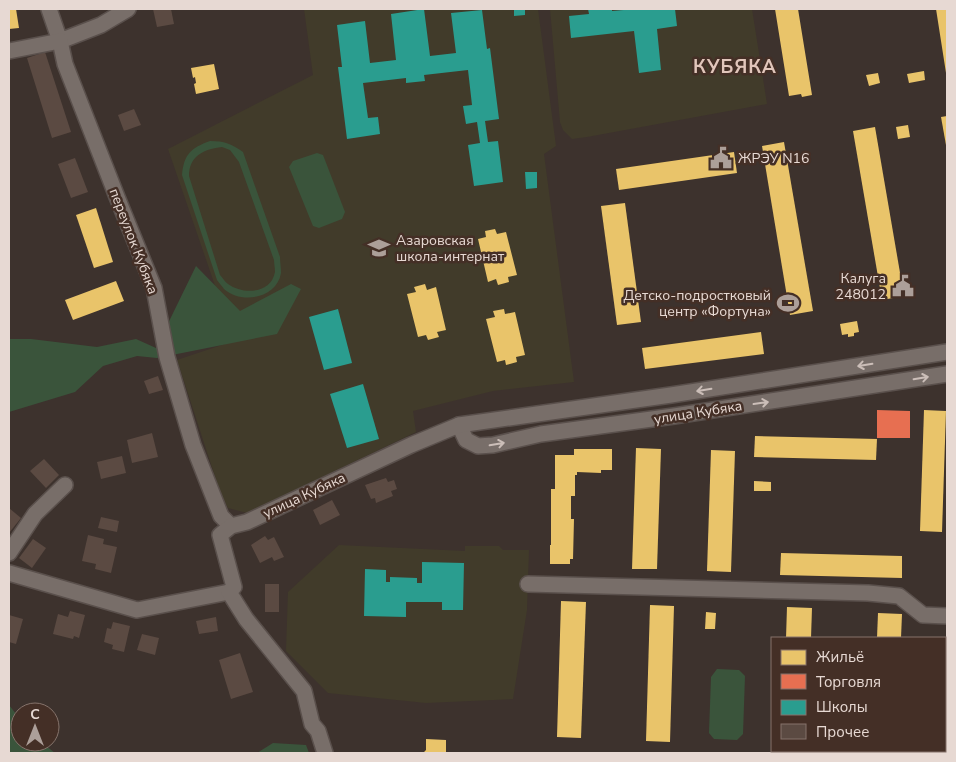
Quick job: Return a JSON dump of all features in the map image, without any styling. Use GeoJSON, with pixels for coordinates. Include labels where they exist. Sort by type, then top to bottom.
{"type":"FeatureCollection","features":[{"type":"Feature","properties":{"kind":"street","name":"переулок Кубяка"},"geometry":{"type":"LineString","coordinates":[[50,9],[65,64],[154,288],[167,357],[193,445],[220,516],[231,526]]}},
{"type":"Feature","properties":{"kind":"street"},"geometry":{"type":"LineString","coordinates":[[9,51],[60,41],[102,25],[128,9]]}},
{"type":"Feature","properties":{"kind":"street","name":"улица Кубяка"},"geometry":{"type":"LineString","coordinates":[[231,526],[247,522],[411,445],[459,425],[671,395],[947,352]]}},
{"type":"Feature","properties":{"kind":"street","name":"улица Кубяка"},"geometry":{"type":"LineString","coordinates":[[459,425],[466,440],[478,446],[492,445],[541,434],[947,374]]}},
{"type":"Feature","properties":{"kind":"street"},"geometry":{"type":"LineString","coordinates":[[9,553],[35,514],[65,485]]}},
{"type":"Feature","properties":{"kind":"street"},"geometry":{"type":"LineString","coordinates":[[9,573],[137,610],[229,592],[234,587],[220,535],[231,526]]}},
{"type":"Feature","properties":{"kind":"street"},"geometry":{"type":"LineString","coordinates":[[528,584],[868,593],[899,596],[923,615],[947,616]]}},
{"type":"Feature","properties":{"kind":"street"},"geometry":{"type":"LineString","coordinates":[[229,592],[246,619],[304,691],[312,724],[318,731],[325,753]]}},
{"type":"Feature","properties":{"kind":"shaded area","name":"Азаровская школа-интернат"},"geometry":{"type":"Polygon","coordinates":[[[304,9],[538,9],[556,146],[544,154],[574,382],[493,391],[413,411],[416,432],[247,513],[228,508],[220,492],[177,360],[234,341],[168,149],[313,75],[304,9]]]}},
{"type":"Feature","properties":{"kind":"shaded area"},"geometry":{"type":"Polygon","coordinates":[[[550,9],[752,9],[767,104],[572,139],[563,130],[560,122],[550,9]]]}},
{"type":"Feature","properties":{"kind":"shaded area"},"geometry":{"type":"Polygon","coordinates":[[[339,545],[465,551],[465,546],[499,546],[503,550],[529,550],[527,610],[513,699],[426,703],[328,693],[286,651],[288,592],[339,545]]]}},
{"type":"Feature","properties":{"kind":"green space"},"geometry":{"type":"Polygon","coordinates":[[[210,141],[224,142],[243,152],[280,257],[281,273],[278,282],[266,293],[249,298],[240,297],[224,289],[217,280],[182,175],[187,157],[193,149],[210,141]],[[222,147],[215,148],[199,155],[192,163],[189,176],[220,275],[234,288],[248,291],[256,290],[268,285],[272,279],[275,272],[274,260],[239,162],[230,150],[222,147]]]}},
{"type":"Feature","properties":{"kind":"green space"},"geometry":{"type":"Polygon","coordinates":[[[317,153],[323,155],[345,212],[342,219],[319,228],[313,226],[289,167],[293,161],[317,153]]]}},
{"type":"Feature","properties":{"kind":"green space"},"geometry":{"type":"Polygon","coordinates":[[[196,266],[240,311],[291,284],[301,289],[277,334],[157,358],[137,356],[103,366],[75,392],[9,412],[9,339],[31,339],[97,347],[136,339],[156,348],[196,266]]]}},
{"type":"Feature","properties":{"kind":"green space"},"geometry":{"type":"Polygon","coordinates":[[[717,669],[739,670],[745,676],[743,734],[737,740],[714,739],[709,733],[711,677],[717,669]]]}},
{"type":"Feature","properties":{"kind":"green space"},"geometry":{"type":"Polygon","coordinates":[[[9,705],[10,752],[55,753],[9,753],[9,705]]]}},
{"type":"Feature","properties":{"kind":"green space"},"geometry":{"type":"Polygon","coordinates":[[[273,743],[306,745],[309,753],[257,753],[273,743]]]}},
{"type":"Feature","properties":{"kind":"building: Жильё"},"geometry":{"type":"Polygon","coordinates":[[[9,9],[16,9],[19,28],[9,29],[9,9]]]}},
{"type":"Feature","properties":{"kind":"building: Жильё"},"geometry":{"type":"Polygon","coordinates":[[[775,9],[798,9],[812,95],[802,97],[801,94],[789,96],[775,9]]]}},
{"type":"Feature","properties":{"kind":"building: Жильё"},"geometry":{"type":"Polygon","coordinates":[[[936,9],[947,9],[947,73],[946,73],[936,9]]]}},
{"type":"Feature","properties":{"kind":"building: Жильё"},"geometry":{"type":"Polygon","coordinates":[[[214,64],[219,89],[196,94],[195,77],[193,78],[191,68],[214,64]]]}},
{"type":"Feature","properties":{"kind":"building: Жильё"},"geometry":{"type":"Polygon","coordinates":[[[924,71],[925,80],[909,83],[907,74],[924,71]]]}},
{"type":"Feature","properties":{"kind":"building: Жильё"},"geometry":{"type":"Polygon","coordinates":[[[878,73],[880,83],[869,86],[866,75],[878,73]]]}},
{"type":"Feature","properties":{"kind":"building: Жильё"},"geometry":{"type":"Polygon","coordinates":[[[947,116],[947,145],[946,145],[941,117],[947,116]]]}},
{"type":"Feature","properties":{"kind":"building: Жильё"},"geometry":{"type":"Polygon","coordinates":[[[908,125],[910,137],[898,139],[896,127],[908,125]]]}},
{"type":"Feature","properties":{"kind":"building: Жильё"},"geometry":{"type":"Polygon","coordinates":[[[875,127],[904,296],[882,300],[853,131],[875,127]]]}},
{"type":"Feature","properties":{"kind":"building: Жильё"},"geometry":{"type":"Polygon","coordinates":[[[784,142],[813,311],[790,315],[762,146],[784,142]]]}},
{"type":"Feature","properties":{"kind":"building: Жильё"},"geometry":{"type":"Polygon","coordinates":[[[734,152],[737,173],[619,190],[616,169],[734,152]]]}},
{"type":"Feature","properties":{"kind":"building: Жильё"},"geometry":{"type":"Polygon","coordinates":[[[625,203],[641,322],[617,325],[601,206],[625,203]]]}},
{"type":"Feature","properties":{"kind":"building: Жильё"},"geometry":{"type":"Polygon","coordinates":[[[96,208],[113,262],[94,268],[76,215],[96,208]]]}},
{"type":"Feature","properties":{"kind":"building: Жильё"},"geometry":{"type":"Polygon","coordinates":[[[495,229],[497,234],[506,232],[517,275],[508,277],[509,282],[498,285],[496,279],[488,282],[478,239],[486,237],[485,231],[495,229]]]}},
{"type":"Feature","properties":{"kind":"building: Жильё"},"geometry":{"type":"Polygon","coordinates":[[[116,281],[124,301],[73,320],[65,300],[116,281]]]}},
{"type":"Feature","properties":{"kind":"building: Жильё"},"geometry":{"type":"Polygon","coordinates":[[[425,284],[427,290],[436,287],[446,330],[437,332],[439,337],[428,340],[426,335],[418,337],[407,294],[416,292],[414,287],[425,284]]]}},
{"type":"Feature","properties":{"kind":"building: Жильё"},"geometry":{"type":"Polygon","coordinates":[[[504,309],[505,314],[515,312],[525,355],[516,357],[517,362],[506,365],[505,360],[497,362],[486,319],[495,317],[493,311],[504,309]]]}},
{"type":"Feature","properties":{"kind":"building: Жильё"},"geometry":{"type":"Polygon","coordinates":[[[857,321],[859,332],[854,333],[854,336],[842,335],[840,324],[857,321]]]}},
{"type":"Feature","properties":{"kind":"building: Жильё"},"geometry":{"type":"Polygon","coordinates":[[[761,332],[764,354],[645,369],[642,348],[761,332]]]}},
{"type":"Feature","properties":{"kind":"building: Жильё"},"geometry":{"type":"Polygon","coordinates":[[[924,410],[946,411],[942,532],[920,531],[924,410]]]}},
{"type":"Feature","properties":{"kind":"building: Жильё"},"geometry":{"type":"Polygon","coordinates":[[[755,436],[877,439],[876,460],[754,457],[755,436]]]}},
{"type":"Feature","properties":{"kind":"building: Жильё"},"geometry":{"type":"Polygon","coordinates":[[[636,448],[661,449],[657,569],[632,569],[636,448]]]}},
{"type":"Feature","properties":{"kind":"building: Жильё"},"geometry":{"type":"Polygon","coordinates":[[[574,449],[612,449],[612,470],[601,470],[601,473],[577,472],[577,475],[575,475],[575,496],[571,496],[571,519],[574,519],[573,559],[570,559],[570,564],[550,564],[551,489],[555,489],[555,455],[574,455],[574,449]]]}},
{"type":"Feature","properties":{"kind":"building: Жильё"},"geometry":{"type":"Polygon","coordinates":[[[711,450],[735,451],[731,572],[707,571],[711,450]]]}},
{"type":"Feature","properties":{"kind":"building: Жильё"},"geometry":{"type":"Polygon","coordinates":[[[754,481],[771,482],[771,491],[754,491],[754,481]]]}},
{"type":"Feature","properties":{"kind":"building: Жильё"},"geometry":{"type":"Polygon","coordinates":[[[781,553],[902,556],[902,578],[780,575],[781,553]]]}},
{"type":"Feature","properties":{"kind":"building: Жильё"},"geometry":{"type":"Polygon","coordinates":[[[561,601],[586,602],[581,738],[557,737],[561,601]]]}},
{"type":"Feature","properties":{"kind":"building: Жильё"},"geometry":{"type":"Polygon","coordinates":[[[650,605],[674,606],[670,742],[646,741],[650,605]]]}},
{"type":"Feature","properties":{"kind":"building: Жильё"},"geometry":{"type":"Polygon","coordinates":[[[787,607],[812,608],[811,637],[786,637],[787,607]]]}},
{"type":"Feature","properties":{"kind":"building: Жильё"},"geometry":{"type":"Polygon","coordinates":[[[706,612],[716,613],[715,629],[705,629],[706,612]]]}},
{"type":"Feature","properties":{"kind":"building: Жильё"},"geometry":{"type":"Polygon","coordinates":[[[878,613],[902,614],[901,637],[877,637],[878,613]]]}},
{"type":"Feature","properties":{"kind":"building: Жильё"},"geometry":{"type":"Polygon","coordinates":[[[426,739],[446,740],[446,753],[423,753],[426,750],[426,739]]]}},
{"type":"Feature","properties":{"kind":"building: Торговля"},"geometry":{"type":"Polygon","coordinates":[[[877,410],[910,411],[910,438],[877,438],[877,410]]]}},
{"type":"Feature","properties":{"kind":"building: Школы"},"geometry":{"type":"Polygon","coordinates":[[[424,9],[430,56],[456,53],[451,13],[482,10],[487,49],[490,48],[499,119],[485,121],[488,142],[498,141],[503,182],[474,186],[468,145],[480,143],[477,122],[466,124],[463,106],[472,105],[468,70],[424,75],[425,81],[406,83],[406,78],[363,83],[368,118],[378,117],[380,134],[347,139],[338,67],[342,67],[337,25],[365,21],[370,63],[396,60],[391,14],[424,9]]]}},
{"type":"Feature","properties":{"kind":"building: Школы"},"geometry":{"type":"Polygon","coordinates":[[[514,9],[525,9],[525,15],[514,16],[514,9]]]}},
{"type":"Feature","properties":{"kind":"building: Школы"},"geometry":{"type":"Polygon","coordinates":[[[588,9],[612,9],[612,11],[675,9],[677,26],[657,29],[661,70],[639,73],[634,31],[571,38],[569,16],[589,14],[588,9]]]}},
{"type":"Feature","properties":{"kind":"building: Школы"},"geometry":{"type":"Polygon","coordinates":[[[525,172],[537,172],[537,188],[526,189],[525,172]]]}},
{"type":"Feature","properties":{"kind":"building: Школы"},"geometry":{"type":"Polygon","coordinates":[[[338,309],[352,363],[324,370],[309,317],[338,309]]]}},
{"type":"Feature","properties":{"kind":"building: Школы"},"geometry":{"type":"Polygon","coordinates":[[[363,384],[379,439],[347,448],[330,394],[363,384]]]}},
{"type":"Feature","properties":{"kind":"building: Школы"},"geometry":{"type":"Polygon","coordinates":[[[422,562],[464,563],[463,610],[442,610],[442,602],[406,602],[406,617],[364,616],[365,569],[386,570],[386,582],[390,582],[390,577],[417,578],[417,583],[422,583],[422,562]]]}},
{"type":"Feature","properties":{"kind":"building: Прочее"},"geometry":{"type":"Polygon","coordinates":[[[153,9],[171,9],[174,24],[157,27],[153,9]]]}},
{"type":"Feature","properties":{"kind":"building: Прочее"},"geometry":{"type":"Polygon","coordinates":[[[45,52],[71,132],[52,138],[27,58],[45,52]]]}},
{"type":"Feature","properties":{"kind":"building: Прочее"},"geometry":{"type":"Polygon","coordinates":[[[134,109],[141,125],[124,131],[118,115],[134,109]]]}},
{"type":"Feature","properties":{"kind":"building: Прочее"},"geometry":{"type":"Polygon","coordinates":[[[75,158],[88,192],[71,198],[58,164],[75,158]]]}},
{"type":"Feature","properties":{"kind":"building: Прочее"},"geometry":{"type":"Polygon","coordinates":[[[158,376],[163,390],[149,394],[144,381],[158,376]]]}},
{"type":"Feature","properties":{"kind":"building: Прочее"},"geometry":{"type":"Polygon","coordinates":[[[152,433],[158,457],[132,463],[127,440],[152,433]]]}},
{"type":"Feature","properties":{"kind":"building: Прочее"},"geometry":{"type":"Polygon","coordinates":[[[122,456],[126,473],[101,479],[97,462],[122,456]]]}},
{"type":"Feature","properties":{"kind":"building: Прочее"},"geometry":{"type":"Polygon","coordinates":[[[44,459],[59,475],[46,488],[30,471],[44,459]]]}},
{"type":"Feature","properties":{"kind":"building: Прочее"},"geometry":{"type":"Polygon","coordinates":[[[386,478],[388,482],[394,480],[397,489],[391,491],[393,496],[376,503],[375,498],[371,499],[365,485],[386,478]]]}},
{"type":"Feature","properties":{"kind":"building: Прочее"},"geometry":{"type":"Polygon","coordinates":[[[332,500],[340,515],[320,525],[313,510],[332,500]]]}},
{"type":"Feature","properties":{"kind":"building: Прочее"},"geometry":{"type":"Polygon","coordinates":[[[9,508],[21,518],[9,533],[9,508]]]}},
{"type":"Feature","properties":{"kind":"building: Прочее"},"geometry":{"type":"Polygon","coordinates":[[[101,517],[119,521],[117,532],[98,528],[101,517]]]}},
{"type":"Feature","properties":{"kind":"building: Прочее"},"geometry":{"type":"Polygon","coordinates":[[[88,535],[104,539],[103,544],[117,547],[111,573],[95,569],[96,564],[82,561],[88,535]]]}},
{"type":"Feature","properties":{"kind":"building: Прочее"},"geometry":{"type":"Polygon","coordinates":[[[265,536],[268,540],[274,537],[284,557],[274,561],[272,557],[260,563],[251,545],[265,536]]]}},
{"type":"Feature","properties":{"kind":"building: Прочее"},"geometry":{"type":"Polygon","coordinates":[[[33,539],[46,548],[32,568],[19,558],[33,539]]]}},
{"type":"Feature","properties":{"kind":"building: Прочее"},"geometry":{"type":"Polygon","coordinates":[[[265,584],[279,584],[279,612],[265,612],[265,584]]]}},
{"type":"Feature","properties":{"kind":"building: Прочее"},"geometry":{"type":"Polygon","coordinates":[[[70,611],[85,615],[79,638],[74,636],[73,639],[53,634],[58,614],[68,617],[70,611]]]}},
{"type":"Feature","properties":{"kind":"building: Прочее"},"geometry":{"type":"Polygon","coordinates":[[[9,615],[23,619],[16,644],[9,642],[9,615]]]}},
{"type":"Feature","properties":{"kind":"building: Прочее"},"geometry":{"type":"Polygon","coordinates":[[[216,617],[218,631],[199,634],[196,621],[216,617]]]}},
{"type":"Feature","properties":{"kind":"building: Прочее"},"geometry":{"type":"Polygon","coordinates":[[[113,622],[130,626],[124,652],[112,649],[113,645],[104,642],[107,628],[111,629],[113,622]]]}},
{"type":"Feature","properties":{"kind":"building: Прочее"},"geometry":{"type":"Polygon","coordinates":[[[142,634],[159,638],[155,655],[137,650],[142,634]]]}},
{"type":"Feature","properties":{"kind":"building: Прочее"},"geometry":{"type":"Polygon","coordinates":[[[240,653],[253,692],[231,699],[219,660],[240,653]]]}},
{"type":"Feature","properties":{"kind":"place","name":"ЖРЭУ N16"},"geometry":{"type":"Point","coordinates":[721,158]}},
{"type":"Feature","properties":{"kind":"place","name":"Азаровская школа-интернат"},"geometry":{"type":"Point","coordinates":[379,248]}},
{"type":"Feature","properties":{"kind":"place","name":"Калуга 248012"},"geometry":{"type":"Point","coordinates":[903,286]}},
{"type":"Feature","properties":{"kind":"place","name":"Детско-подростковый центр «Фортуна»"},"geometry":{"type":"Point","coordinates":[788,303]}},
{"type":"Feature","properties":{"kind":"district","name":"КУБЯКА"},"geometry":{"type":"Point","coordinates":[735,66]}}]}
